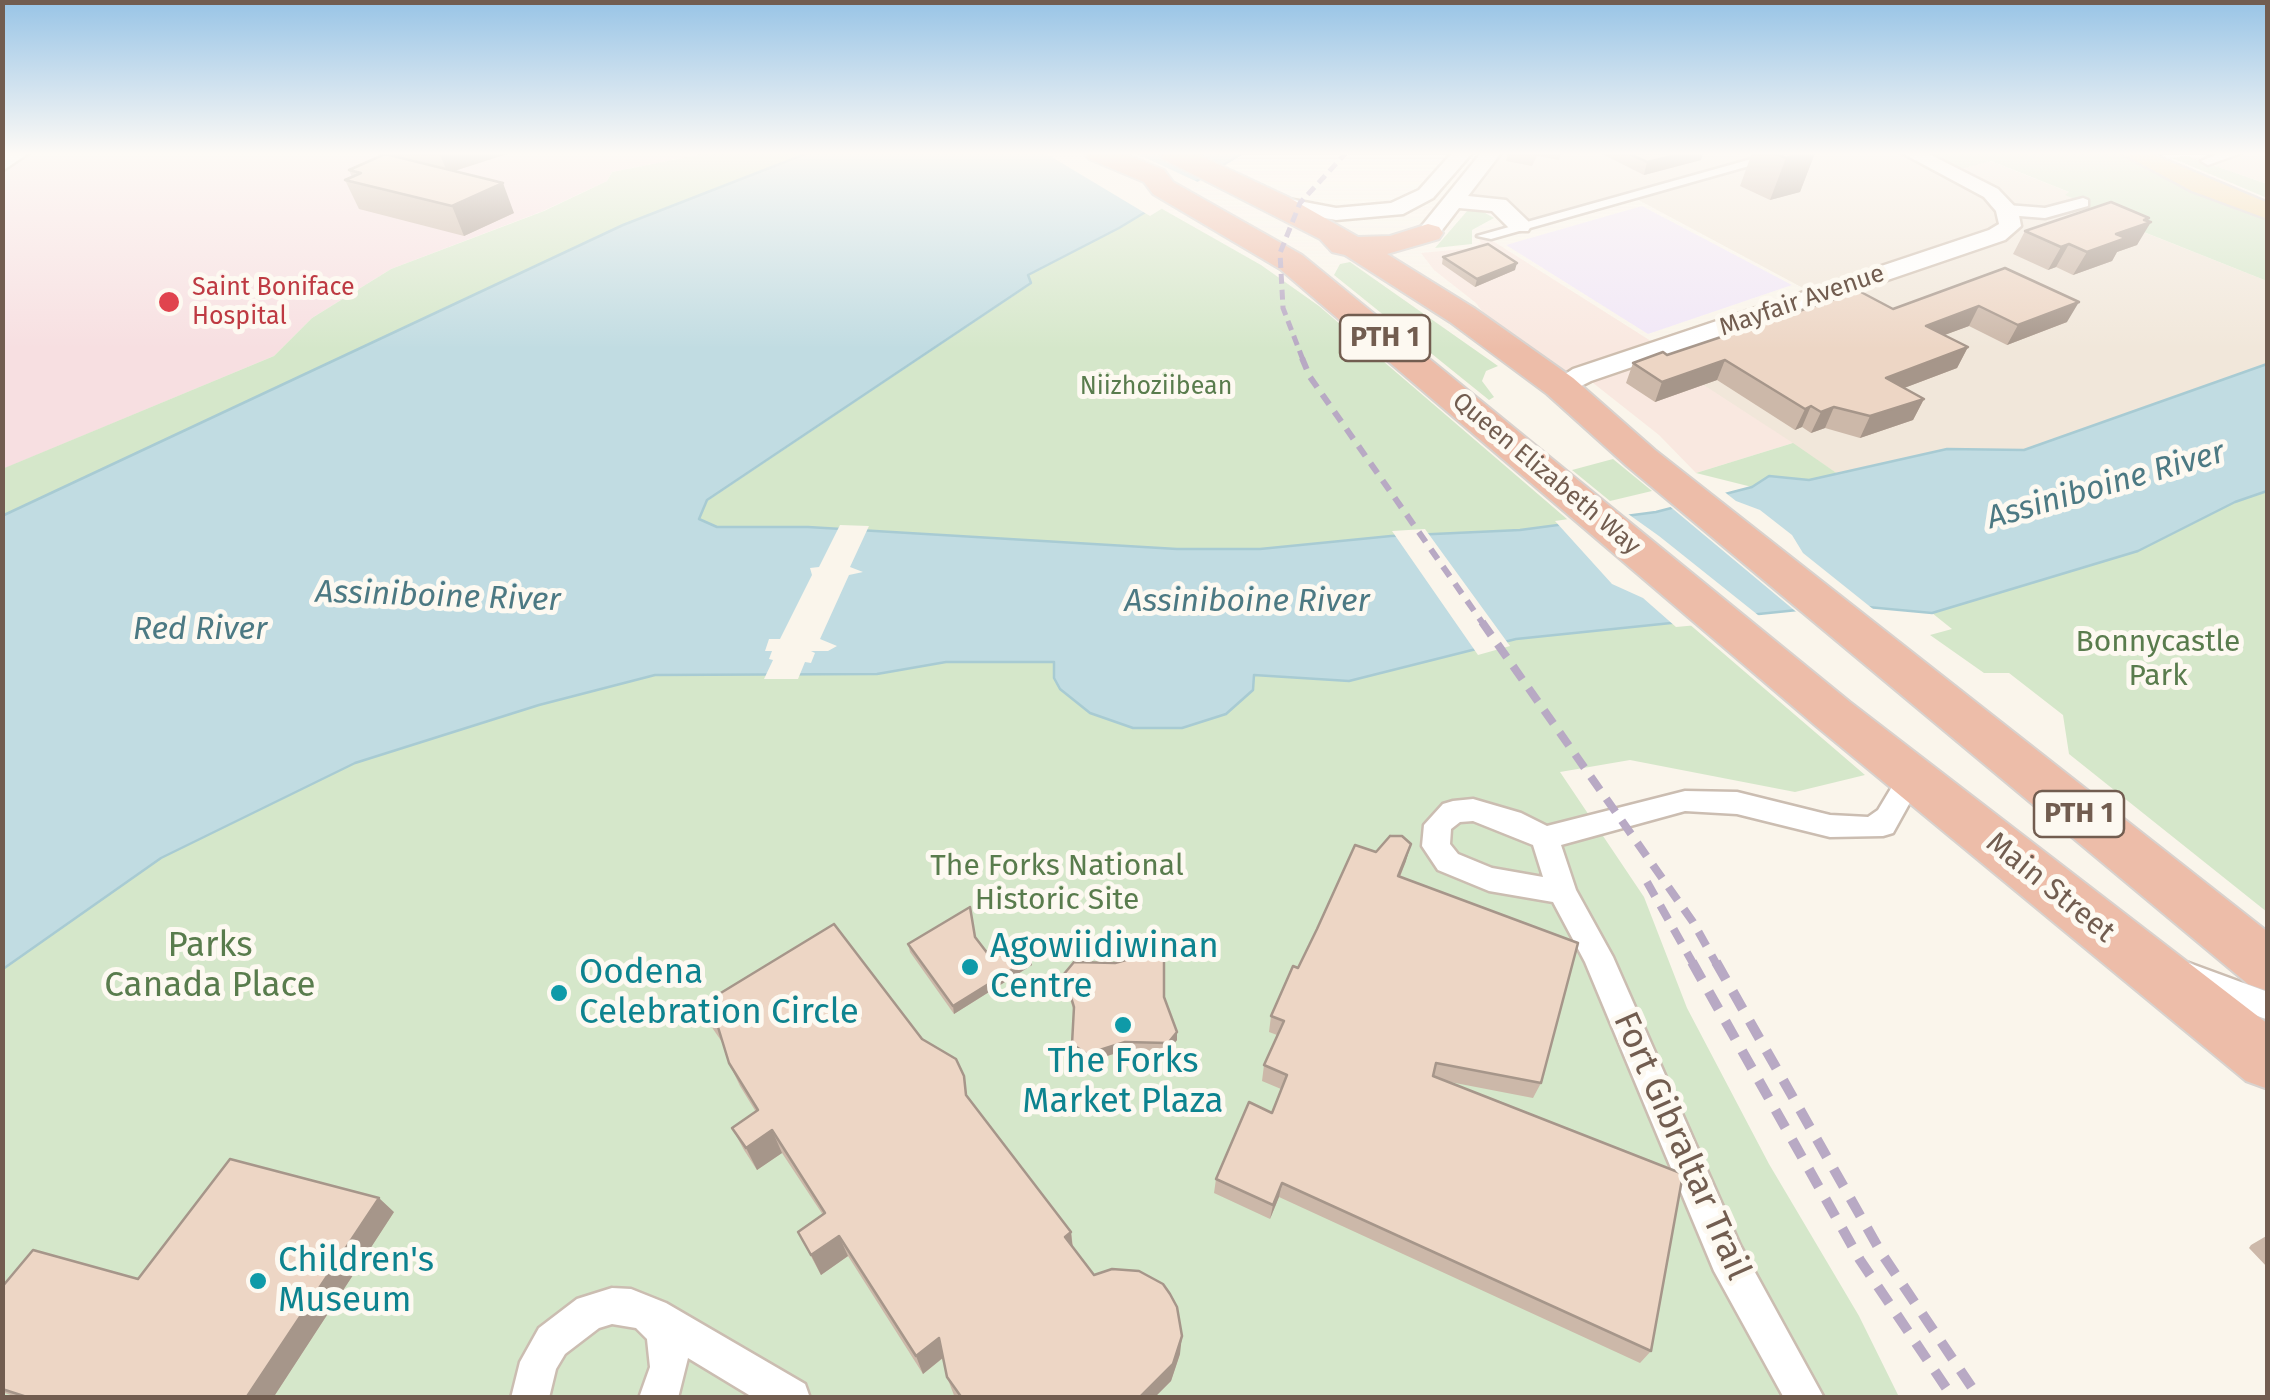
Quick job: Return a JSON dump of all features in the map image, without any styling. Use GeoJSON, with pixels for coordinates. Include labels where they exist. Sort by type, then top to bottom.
{"type":"FeatureCollection","features":[{"type":"Feature","properties":{"kind":"highway","name":"Queen Elizabeth Way"},"geometry":{"type":"LineString","coordinates":[[1246,218],[1290,262],[1832,714]]}},
{"type":"Feature","properties":{"kind":"highway"},"geometry":{"type":"LineString","coordinates":[[1262,218],[1302,239],[1352,247],[1393,245],[1428,233]]}},
{"type":"Feature","properties":{"kind":"highway","name":"Queen Elizabeth Way"},"geometry":{"type":"LineString","coordinates":[[1305,218],[1511,350],[1543,405],[1640,458],[2268,966]]}},
{"type":"Feature","properties":{"kind":"highway"},"geometry":{"type":"LineString","coordinates":[[1428,233],[1422,248],[1425,260],[1476,303],[1511,350]]}},
{"type":"Feature","properties":{"kind":"highway"},"geometry":{"type":"LineString","coordinates":[[1543,405],[1538,458],[1553,480]]}},
{"type":"Feature","properties":{"kind":"highway","name":"Main Street"},"geometry":{"type":"LineString","coordinates":[[1832,714],[2268,1062]]}},
{"type":"Feature","properties":{"kind":"main road"},"geometry":{"type":"LineString","coordinates":[[1428,233],[1439,218]]}},
{"type":"Feature","properties":{"kind":"main road"},"geometry":{"type":"LineString","coordinates":[[1512,218],[1520,226]]}},
{"type":"Feature","properties":{"kind":"main road","name":"Mayfair Avenue"},"geometry":{"type":"LineString","coordinates":[[1543,405],[1582,375],[1997,235],[2010,226],[2009,218]]}},
{"type":"Feature","properties":{"kind":"street"},"geometry":{"type":"LineString","coordinates":[[1486,236],[1547,218]]}},
{"type":"Feature","properties":{"kind":"street"},"geometry":{"type":"LineString","coordinates":[[1562,892],[1489,880],[1460,868],[1438,852],[1434,832],[1452,812],[1473,810],[1511,821],[1544,838],[1685,800],[1737,804],[1830,826],[1868,828],[1883,825],[1911,776]]}},
{"type":"Feature","properties":{"kind":"street","name":"Fort Gibraltar Trail"},"geometry":{"type":"LineString","coordinates":[[1544,838],[1562,892],[1598,958],[1727,1258],[1805,1398]]}},
{"type":"Feature","properties":{"kind":"street"},"geometry":{"type":"LineString","coordinates":[[2134,955],[2268,1006]]}},
{"type":"Feature","properties":{"kind":"street"},"geometry":{"type":"LineString","coordinates":[[530,1398],[538,1362],[570,1324],[590,1312],[612,1306],[632,1307],[648,1314],[791,1398]]}},
{"type":"Feature","properties":{"kind":"street"},"geometry":{"type":"LineString","coordinates":[[648,1314],[661,1327],[668,1346],[669,1367],[658,1398]]}},
{"type":"Feature","properties":{"kind":"shaded area","name":"Saint Boniface Hospital"},"geometry":{"type":"Polygon","coordinates":[[[3,218],[524,218],[391,269],[312,318],[274,356],[3,469],[3,218]]]}},
{"type":"Feature","properties":{"kind":"shaded area"},"geometry":{"type":"Polygon","coordinates":[[[1514,218],[1547,218],[1520,226],[1514,218]]]}},
{"type":"Feature","properties":{"kind":"shaded area"},"geometry":{"type":"Polygon","coordinates":[[[1599,218],[1665,218],[1792,285],[1648,334],[1506,245],[1599,218]]]}},
{"type":"Feature","properties":{"kind":"shaded area"},"geometry":{"type":"Polygon","coordinates":[[[1673,218],[2109,218],[2267,281],[2267,364],[2024,450],[1947,449],[1838,474],[1651,351],[1816,295],[1673,218]]]}},
{"type":"Feature","properties":{"kind":"shaded area"},"geometry":{"type":"Polygon","coordinates":[[[1477,235],[1485,236],[1662,348],[1653,352],[1793,443],[1696,473],[1659,435],[1583,375],[1560,386],[1511,351],[1476,303],[1434,270],[1421,253],[1472,248],[1481,243],[1477,235]]]}},
{"type":"Feature","properties":{"kind":"green space"},"geometry":{"type":"Polygon","coordinates":[[[525,218],[640,218],[3,516],[2,469],[274,356],[312,318],[391,269],[525,218]]]}},
{"type":"Feature","properties":{"kind":"green space","name":"The Forks National Historic Site"},"geometry":{"type":"Polygon","coordinates":[[[1134,218],[1179,218],[1261,265],[1319,306],[1865,775],[1795,792],[1630,760],[1560,772],[1644,897],[1687,1008],[1769,1164],[1859,1316],[1899,1397],[3,1397],[2,969],[161,858],[355,763],[707,501],[1031,284],[1027,275],[1134,218]]]}},
{"type":"Feature","properties":{"kind":"green space"},"geometry":{"type":"Polygon","coordinates":[[[1461,218],[1493,218],[1472,230],[1472,244],[1435,248],[1461,218]]]}},
{"type":"Feature","properties":{"kind":"green space"},"geometry":{"type":"Polygon","coordinates":[[[2110,218],[2267,218],[2267,281],[2110,218]]]}},
{"type":"Feature","properties":{"kind":"green space"},"geometry":{"type":"Polygon","coordinates":[[[1350,262],[1498,366],[1486,371],[1482,381],[1494,397],[1489,400],[1334,275],[1340,264],[1350,262]]]}},
{"type":"Feature","properties":{"kind":"green space"},"geometry":{"type":"Polygon","coordinates":[[[1793,443],[1838,474],[1809,480],[1769,476],[1752,487],[1696,473],[1793,443]]]}},
{"type":"Feature","properties":{"kind":"green space"},"geometry":{"type":"Polygon","coordinates":[[[1613,459],[1652,491],[1610,501],[1572,470],[1613,459]]]}},
{"type":"Feature","properties":{"kind":"green space","name":"Bonnycastle Park"},"geometry":{"type":"Polygon","coordinates":[[[2267,491],[2267,912],[2069,754],[2063,715],[2009,673],[1984,673],[1930,635],[1952,629],[1932,613],[2138,551],[2235,502],[2267,491]]]}},
{"type":"Feature","properties":{"kind":"water"},"geometry":{"type":"Polygon","coordinates":[[[640,218],[1135,218],[1028,275],[1031,283],[707,500],[699,519],[717,527],[808,527],[1177,549],[1260,549],[1391,536],[1520,530],[1656,512],[1752,487],[1769,476],[1809,480],[1947,449],[2024,450],[2267,364],[2267,491],[2235,502],[2138,551],[1932,613],[1846,605],[1516,639],[1349,681],[1254,675],[1253,690],[1226,714],[1182,728],[1133,728],[1090,713],[1060,689],[1054,678],[1054,662],[946,662],[877,674],[655,675],[539,705],[355,763],[161,858],[3,969],[2,516],[640,218]]]}},
{"type":"Feature","properties":{"kind":"pier"},"geometry":{"type":"Polygon","coordinates":[[[1722,490],[1736,501],[1760,510],[1792,535],[1803,553],[1878,613],[1846,610],[1800,615],[1667,504],[1722,490]]]}},
{"type":"Feature","properties":{"kind":"pier"},"geometry":{"type":"Polygon","coordinates":[[[1624,511],[1763,619],[1676,627],[1643,598],[1612,584],[1555,521],[1624,511]]]}},
{"type":"Feature","properties":{"kind":"pier"},"geometry":{"type":"Polygon","coordinates":[[[840,525],[869,526],[850,567],[863,572],[849,575],[820,639],[837,646],[828,651],[811,651],[815,653],[811,663],[805,662],[798,679],[764,679],[773,660],[769,659],[772,651],[765,651],[769,639],[780,639],[812,575],[810,568],[819,567],[840,525]]]}},
{"type":"Feature","properties":{"kind":"pier"},"geometry":{"type":"Polygon","coordinates":[[[1425,529],[1510,646],[1478,655],[1392,531],[1425,529]]]}},
{"type":"Feature","properties":{"kind":"building"},"geometry":{"type":"Polygon","coordinates":[[[2063,218],[2148,218],[2144,220],[2151,222],[2116,234],[2126,238],[2087,252],[2069,244],[2061,247],[2025,231],[2063,218]]]}},
{"type":"Feature","properties":{"kind":"building"},"geometry":{"type":"Polygon","coordinates":[[[1488,244],[1517,263],[1477,279],[1443,257],[1488,244]]]}},
{"type":"Feature","properties":{"kind":"building"},"geometry":{"type":"Polygon","coordinates":[[[2005,268],[2079,302],[2018,325],[1979,306],[1926,326],[1968,347],[1886,378],[1924,399],[1870,416],[1834,407],[1821,412],[1811,406],[1805,409],[1725,360],[1662,382],[1633,363],[1859,291],[1893,309],[2005,268]]]}},
{"type":"Feature","properties":{"kind":"building"},"geometry":{"type":"Polygon","coordinates":[[[1390,836],[1402,836],[1411,844],[1398,876],[1578,943],[1541,1083],[1436,1063],[1433,1076],[1683,1174],[1651,1351],[1282,1183],[1273,1205],[1216,1179],[1249,1102],[1272,1113],[1287,1075],[1264,1065],[1284,1021],[1271,1016],[1293,966],[1298,968],[1355,845],[1376,852],[1390,836]]]}},
{"type":"Feature","properties":{"kind":"building","name":"Agowiidiwinan Centre"},"geometry":{"type":"Polygon","coordinates":[[[970,907],[975,937],[988,954],[1032,957],[953,1006],[908,944],[970,907]]]}},
{"type":"Feature","properties":{"kind":"building"},"geometry":{"type":"Polygon","coordinates":[[[834,924],[922,1039],[956,1059],[964,1076],[966,1095],[1071,1232],[1065,1237],[1094,1275],[1112,1269],[1139,1271],[1163,1284],[1170,1294],[1177,1307],[1182,1336],[1173,1364],[1139,1398],[962,1398],[947,1377],[939,1338],[916,1356],[839,1236],[811,1255],[798,1232],[825,1213],[772,1130],[746,1148],[732,1128],[758,1110],[729,1063],[718,1027],[701,1005],[834,924]]]}},
{"type":"Feature","properties":{"kind":"building"},"geometry":{"type":"Polygon","coordinates":[[[1152,953],[1164,960],[1164,997],[1177,1032],[1168,1043],[1125,1042],[1087,1054],[1072,1044],[1074,1007],[1064,974],[1074,962],[1115,963],[1152,953]]]}},
{"type":"Feature","properties":{"kind":"building","name":"Children's Museum"},"geometry":{"type":"Polygon","coordinates":[[[230,1159],[379,1198],[246,1398],[30,1398],[2,1389],[2,1287],[33,1250],[138,1279],[230,1159]]]}},
{"type":"Feature","properties":{"kind":"railway"},"geometry":{"type":"LineString","coordinates":[[1294,218],[1280,253],[1283,308],[1303,360]]}},
{"type":"Feature","properties":{"kind":"railway"},"geometry":{"type":"LineString","coordinates":[[1302,358],[1310,377],[1484,625]]}},
{"type":"Feature","properties":{"kind":"railway"},"geometry":{"type":"LineString","coordinates":[[1482,622],[1693,922],[1717,965]]}},
{"type":"Feature","properties":{"kind":"railway"},"geometry":{"type":"LineString","coordinates":[[1647,882],[1694,965]]}},
{"type":"Feature","properties":{"kind":"railway"},"geometry":{"type":"LineString","coordinates":[[1692,962],[1860,1260],[1953,1398]]}},
{"type":"Feature","properties":{"kind":"railway"},"geometry":{"type":"LineString","coordinates":[[1716,962],[1882,1254],[1979,1398]]}},
{"type":"Feature","properties":{"kind":"place","name":"Saint Boniface Hospital"},"geometry":{"type":"Point","coordinates":[169,302]}},
{"type":"Feature","properties":{"kind":"place","name":"Agowiidiwinan Centre"},"geometry":{"type":"Point","coordinates":[970,967]}},
{"type":"Feature","properties":{"kind":"place","name":"Oodena Celebration Circle"},"geometry":{"type":"Point","coordinates":[559,993]}},
{"type":"Feature","properties":{"kind":"place","name":"The Forks Market Plaza"},"geometry":{"type":"Point","coordinates":[1123,1025]}},
{"type":"Feature","properties":{"kind":"place","name":"Children's Museum"},"geometry":{"type":"Point","coordinates":[258,1281]}},
{"type":"Feature","properties":{"kind":"park label","name":"Niizhoziibean"},"geometry":{"type":"Point","coordinates":[1156,387]}},
{"type":"Feature","properties":{"kind":"park label","name":"Parks Canada Place"},"geometry":{"type":"Point","coordinates":[210,966]}},
{"type":"Feature","properties":{"kind":"water label","name":"Assiniboine River"},"geometry":{"type":"Point","coordinates":[2106,486]}},
{"type":"Feature","properties":{"kind":"water label","name":"Assiniboine River"},"geometry":{"type":"Point","coordinates":[438,597]}},
{"type":"Feature","properties":{"kind":"water label","name":"Assiniboine River"},"geometry":{"type":"Point","coordinates":[1247,602]}},
{"type":"Feature","properties":{"kind":"water label","name":"Red River"},"geometry":{"type":"Point","coordinates":[200,630]}}]}
